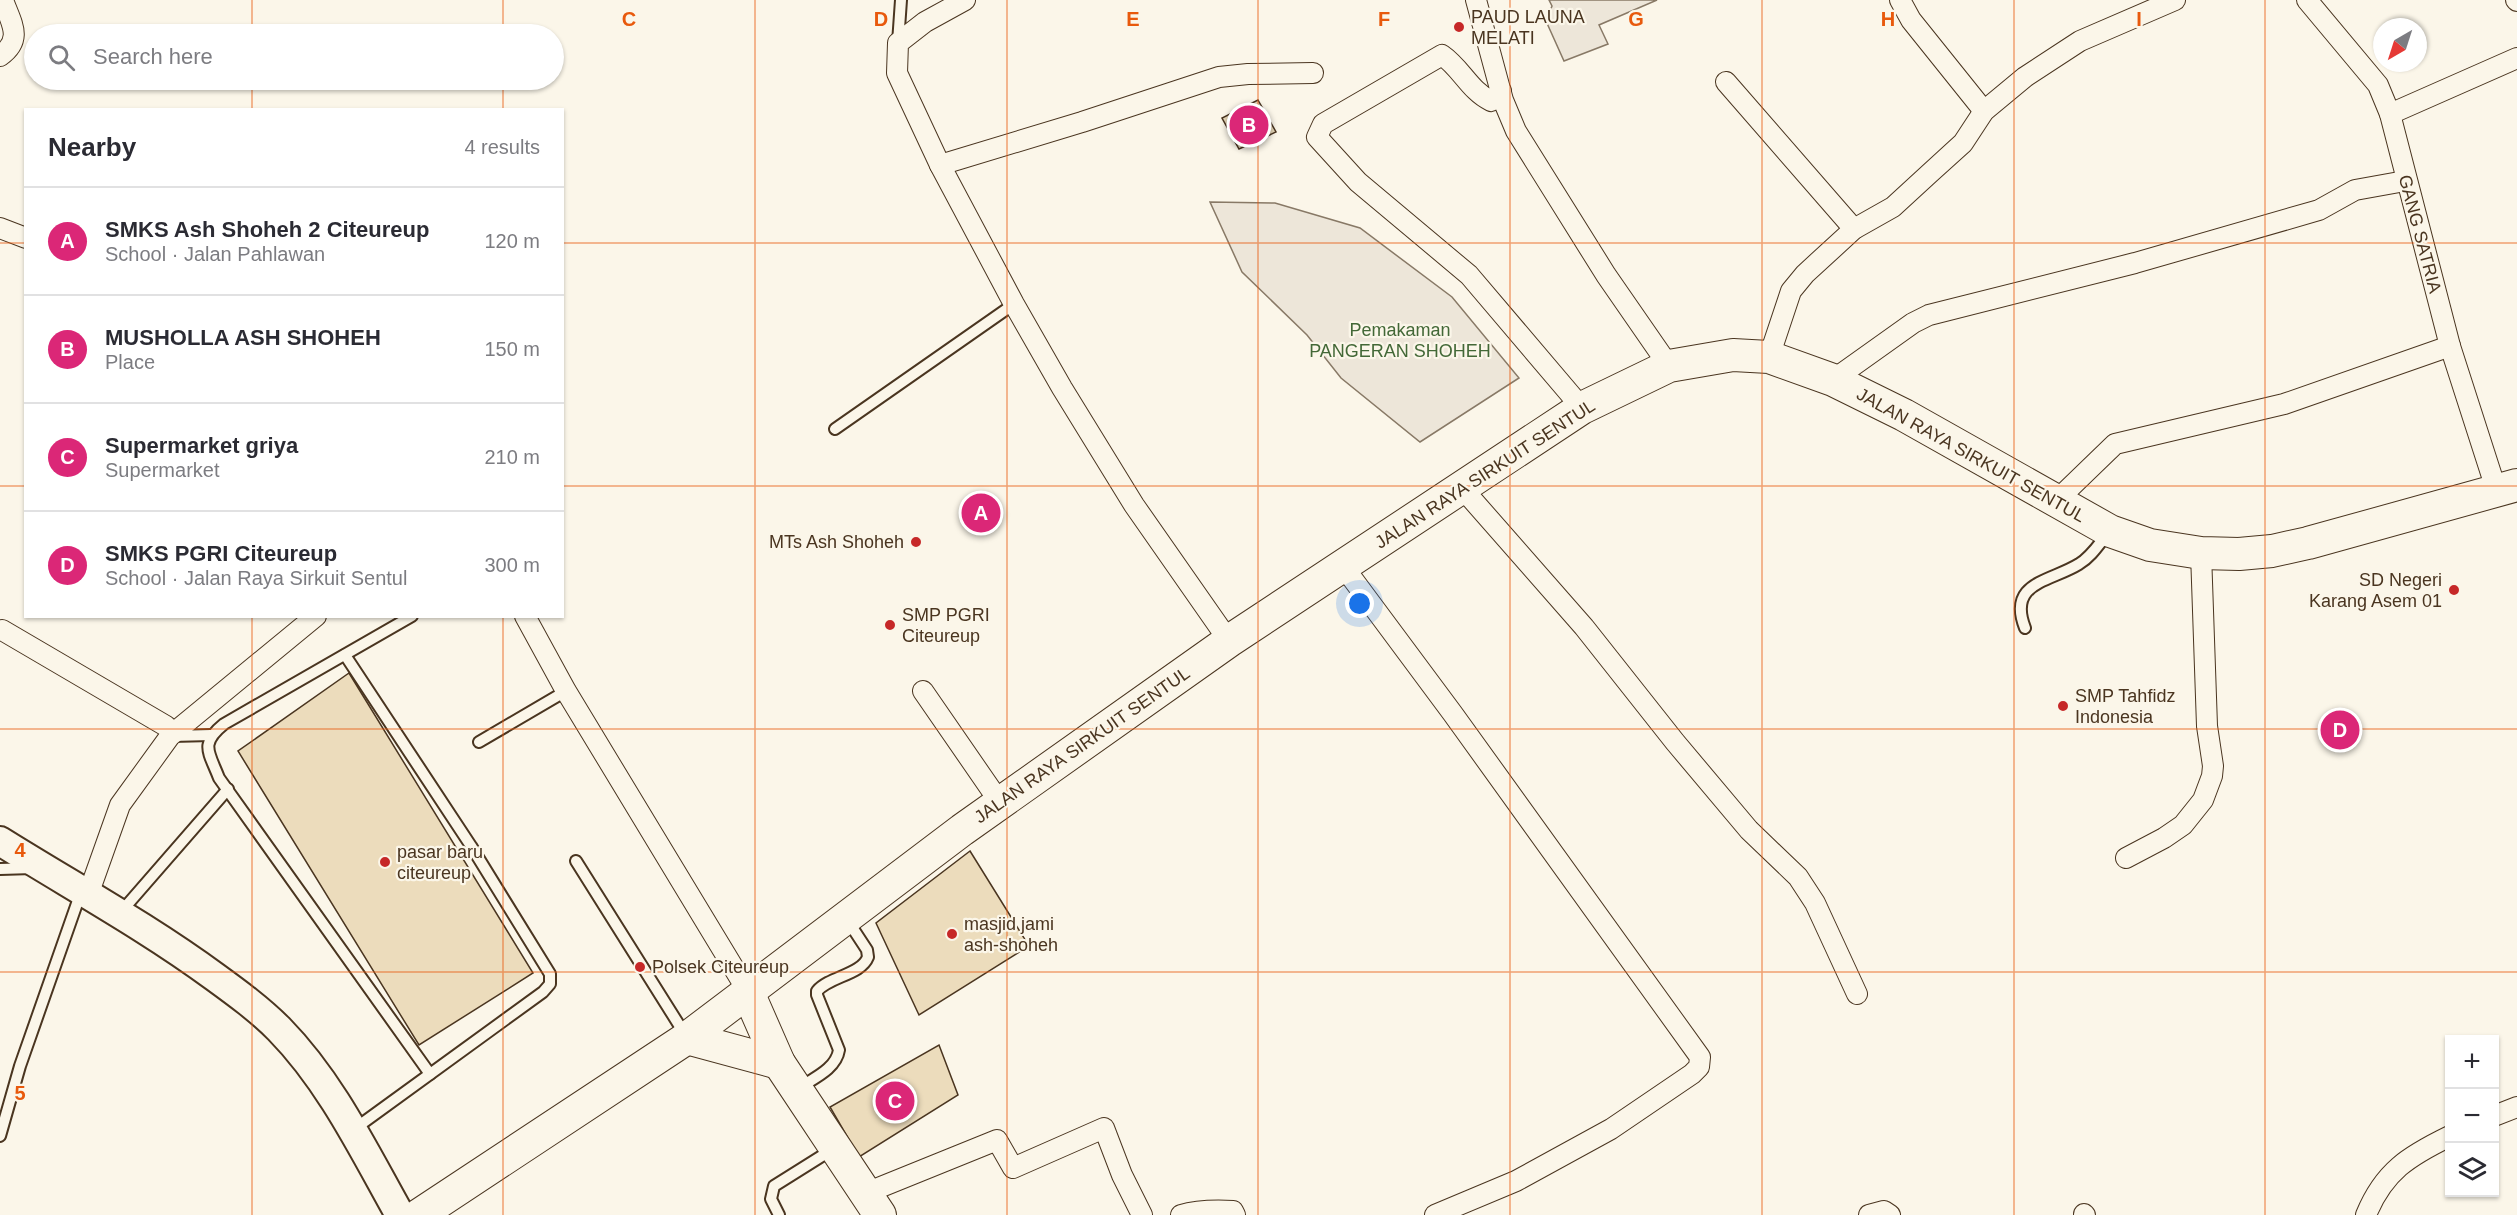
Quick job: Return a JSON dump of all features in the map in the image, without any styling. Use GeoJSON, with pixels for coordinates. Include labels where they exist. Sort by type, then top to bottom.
{"type":"FeatureCollection","features":[{"type":"Feature","properties":{"kind":"main road","name":"JALAN RAYA SIRKUIT SENTUL"},"geometry":{"type":"LineString","coordinates":[[419,1215],[687,1038],[845,916],[1229,641],[1582,408],[1670,366],[1733,355],[1768,357],[1833,380],[1904,415],[2110,531],[2150,545],[2201,553],[2238,554],[2296,546],[2507,487]]}},
{"type":"Feature","properties":{"kind":"main road"},"geometry":{"type":"LineString","coordinates":[[0,841],[120,913],[189,958],[247,1001],[279,1029],[316,1072],[353,1130],[400,1215]]}},
{"type":"Feature","properties":{"kind":"main road"},"geometry":{"type":"LineString","coordinates":[[747,990],[778,1063],[873,1204]]}},
{"type":"Feature","properties":{"kind":"main road"},"geometry":{"type":"LineString","coordinates":[[687,1038],[778,1063]]}},
{"type":"Feature","properties":{"kind":"street"},"geometry":{"type":"LineString","coordinates":[[0,57],[13,44],[15,35],[3,0]]}},
{"type":"Feature","properties":{"kind":"street"},"geometry":{"type":"LineString","coordinates":[[964,0],[925,22],[898,43],[897,73],[940,165],[1062,388],[1134,505],[1229,641]]}},
{"type":"Feature","properties":{"kind":"street"},"geometry":{"type":"LineString","coordinates":[[1476,0],[1501,91],[1516,130],[1606,275],[1670,366]]}},
{"type":"Feature","properties":{"kind":"street"},"geometry":{"type":"LineString","coordinates":[[1900,0],[1911,20],[1984,111]]}},
{"type":"Feature","properties":{"kind":"street"},"geometry":{"type":"LineString","coordinates":[[1768,357],[1791,291],[1804,274],[1854,229],[1893,207],[1964,143],[1984,111],[2025,77],[2080,41],[2175,0]]}},
{"type":"Feature","properties":{"kind":"street","name":"GANG SATRIA"},"geometry":{"type":"LineString","coordinates":[[2307,0],[2378,85],[2390,114],[2405,181],[2450,345],[2507,487]]}},
{"type":"Feature","properties":{"kind":"street"},"geometry":{"type":"LineString","coordinates":[[1501,91],[1491,101],[1480,95],[1451,61],[1442,55],[1323,124],[1317,137],[1358,182],[1469,275],[1582,408]]}},
{"type":"Feature","properties":{"kind":"street"},"geometry":{"type":"LineString","coordinates":[[2390,114],[2517,58]]}},
{"type":"Feature","properties":{"kind":"street"},"geometry":{"type":"LineString","coordinates":[[940,165],[1219,77],[1312,73]]}},
{"type":"Feature","properties":{"kind":"street"},"geometry":{"type":"LineString","coordinates":[[1726,82],[1854,229]]}},
{"type":"Feature","properties":{"kind":"street"},"geometry":{"type":"LineString","coordinates":[[1833,380],[1913,323],[1929,315],[2135,263],[2319,210],[2355,190],[2405,181]]}},
{"type":"Feature","properties":{"kind":"street"},"geometry":{"type":"LineString","coordinates":[[0,228],[24,237]]}},
{"type":"Feature","properties":{"kind":"street"},"geometry":{"type":"LineString","coordinates":[[2055,502],[2115,444],[2284,404],[2450,345]]}},
{"type":"Feature","properties":{"kind":"street"},"geometry":{"type":"LineString","coordinates":[[1462,488],[1584,627],[1675,742],[1749,830],[1798,877],[1815,903],[1857,994]]}},
{"type":"Feature","properties":{"kind":"street"},"geometry":{"type":"LineString","coordinates":[[2126,858],[2183,825],[2203,800],[2212,776],[2213,766],[2207,726],[2201,553]]}},
{"type":"Feature","properties":{"kind":"street"},"geometry":{"type":"LineString","coordinates":[[1343,566],[1467,732],[1700,1057],[1699,1067],[1692,1074],[1611,1129],[1516,1181],[1435,1215]]}},
{"type":"Feature","properties":{"kind":"street"},"geometry":{"type":"LineString","coordinates":[[85,893],[120,805],[168,731],[296,618]]}},
{"type":"Feature","properties":{"kind":"street"},"geometry":{"type":"LineString","coordinates":[[168,731],[313,618]]}},
{"type":"Feature","properties":{"kind":"street"},"geometry":{"type":"LineString","coordinates":[[526,618],[566,691],[747,990]]}},
{"type":"Feature","properties":{"kind":"street"},"geometry":{"type":"LineString","coordinates":[[2,630],[168,731]]}},
{"type":"Feature","properties":{"kind":"street"},"geometry":{"type":"LineString","coordinates":[[923,691],[1000,804]]}},
{"type":"Feature","properties":{"kind":"street"},"geometry":{"type":"LineString","coordinates":[[2499,1114],[2517,1107]]}},
{"type":"Feature","properties":{"kind":"street"},"geometry":{"type":"LineString","coordinates":[[873,1204],[997,1140],[1013,1168],[1104,1128],[1122,1175],[1142,1215]]}},
{"type":"Feature","properties":{"kind":"street"},"geometry":{"type":"LineString","coordinates":[[2366,1215],[2384,1181],[2415,1153],[2445,1138]]}},
{"type":"Feature","properties":{"kind":"street"},"geometry":{"type":"LineString","coordinates":[[1181,1215],[1215,1210],[1233,1211],[1235,1215]]}},
{"type":"Feature","properties":{"kind":"street"},"geometry":{"type":"LineString","coordinates":[[1869,1215],[1884,1211],[1890,1215]]}},
{"type":"Feature","properties":{"kind":"lane"},"geometry":{"type":"LineString","coordinates":[[898,43],[901,0]]}},
{"type":"Feature","properties":{"kind":"lane"},"geometry":{"type":"LineString","coordinates":[[835,429],[1014,304]]}},
{"type":"Feature","properties":{"kind":"lane"},"geometry":{"type":"LineString","coordinates":[[2025,628],[2021,618],[2020,604],[2028,590],[2039,582],[2083,561],[2110,531]]}},
{"type":"Feature","properties":{"kind":"lane"},"geometry":{"type":"LineString","coordinates":[[409,618],[224,724],[211,735],[208,748],[219,778],[430,1074]]}},
{"type":"Feature","properties":{"kind":"lane"},"geometry":{"type":"LineString","coordinates":[[345,655],[471,846],[550,974],[550,984],[543,992],[353,1130]]}},
{"type":"Feature","properties":{"kind":"lane"},"geometry":{"type":"LineString","coordinates":[[479,742],[566,691]]}},
{"type":"Feature","properties":{"kind":"lane"},"geometry":{"type":"LineString","coordinates":[[168,731],[211,735]]}},
{"type":"Feature","properties":{"kind":"lane"},"geometry":{"type":"LineString","coordinates":[[120,913],[228,789]]}},
{"type":"Feature","properties":{"kind":"lane"},"geometry":{"type":"LineString","coordinates":[[576,861],[687,1038]]}},
{"type":"Feature","properties":{"kind":"lane"},"geometry":{"type":"LineString","coordinates":[[0,869],[24,870],[39,866]]}},
{"type":"Feature","properties":{"kind":"lane"},"geometry":{"type":"LineString","coordinates":[[0,1133],[20,1066],[85,893]]}},
{"type":"Feature","properties":{"kind":"lane"},"geometry":{"type":"LineString","coordinates":[[796,1090],[834,1063],[838,1057],[839,1050],[817,991],[825,984],[863,964],[868,957],[867,950],[845,916]]}},
{"type":"Feature","properties":{"kind":"lane"},"geometry":{"type":"LineString","coordinates":[[779,1215],[771,1199],[774,1186],[785,1177],[836,1148]]}},
{"type":"Feature","properties":{"kind":"green space"},"geometry":{"type":"Polygon","coordinates":[[[1549,0],[1657,0],[1599,25],[1608,44],[1564,61],[1546,21],[1552,6],[1549,0]]]}},
{"type":"Feature","properties":{"kind":"green space","name":"Pemakaman PANGERAN SHOHEH"},"geometry":{"type":"Polygon","coordinates":[[[1210,202],[1275,203],[1360,228],[1452,297],[1519,378],[1420,442],[1341,378],[1307,335],[1242,272],[1210,202]]]}},
{"type":"Feature","properties":{"kind":"building"},"geometry":{"type":"Polygon","coordinates":[[[1258,100],[1276,132],[1239,149],[1222,118],[1258,100]]]}},
{"type":"Feature","properties":{"kind":"building","name":"pasar baru citeureup"},"geometry":{"type":"Polygon","coordinates":[[[349,673],[533,973],[419,1045],[238,751],[349,673]]]}},
{"type":"Feature","properties":{"kind":"building","name":"masjid jami ash-shoheh"},"geometry":{"type":"Polygon","coordinates":[[[970,851],[1029,946],[919,1015],[876,923],[970,851]]]}},
{"type":"Feature","properties":{"kind":"building"},"geometry":{"type":"Polygon","coordinates":[[[939,1045],[958,1095],[859,1157],[830,1107],[939,1045]]]}},
{"type":"Feature","properties":{"kind":"place","name":"PAUD LAUNA MELATI"},"geometry":{"type":"Point","coordinates":[1459,27]}},
{"type":"Feature","properties":{"kind":"place","name":"MUSHOLLA ASH SHOHEH"},"geometry":{"type":"Point","coordinates":[1249,125]}},
{"type":"Feature","properties":{"kind":"place","name":"SMKS Ash Shoheh 2 Citeureup"},"geometry":{"type":"Point","coordinates":[981,513]}},
{"type":"Feature","properties":{"kind":"place","name":"MTs Ash Shoheh"},"geometry":{"type":"Point","coordinates":[916,542]}},
{"type":"Feature","properties":{"kind":"place","name":"SD Negeri Karang Asem 01"},"geometry":{"type":"Point","coordinates":[2454,590]}},
{"type":"Feature","properties":{"kind":"place","name":"SMP PGRI Citeureup"},"geometry":{"type":"Point","coordinates":[890,625]}},
{"type":"Feature","properties":{"kind":"place","name":"SMP Tahfidz Indonesia"},"geometry":{"type":"Point","coordinates":[2063,706]}},
{"type":"Feature","properties":{"kind":"place","name":"SMKS PGRI Citeureup"},"geometry":{"type":"Point","coordinates":[2340,730]}},
{"type":"Feature","properties":{"kind":"place","name":"pasar baru citeureup"},"geometry":{"type":"Point","coordinates":[385,862]}},
{"type":"Feature","properties":{"kind":"place","name":"masjid jami ash-shoheh"},"geometry":{"type":"Point","coordinates":[952,934]}},
{"type":"Feature","properties":{"kind":"place","name":"Polsek Citeureup"},"geometry":{"type":"Point","coordinates":[640,967]}},
{"type":"Feature","properties":{"kind":"place","name":"Supermarket griya"},"geometry":{"type":"Point","coordinates":[895,1101]}}]}
